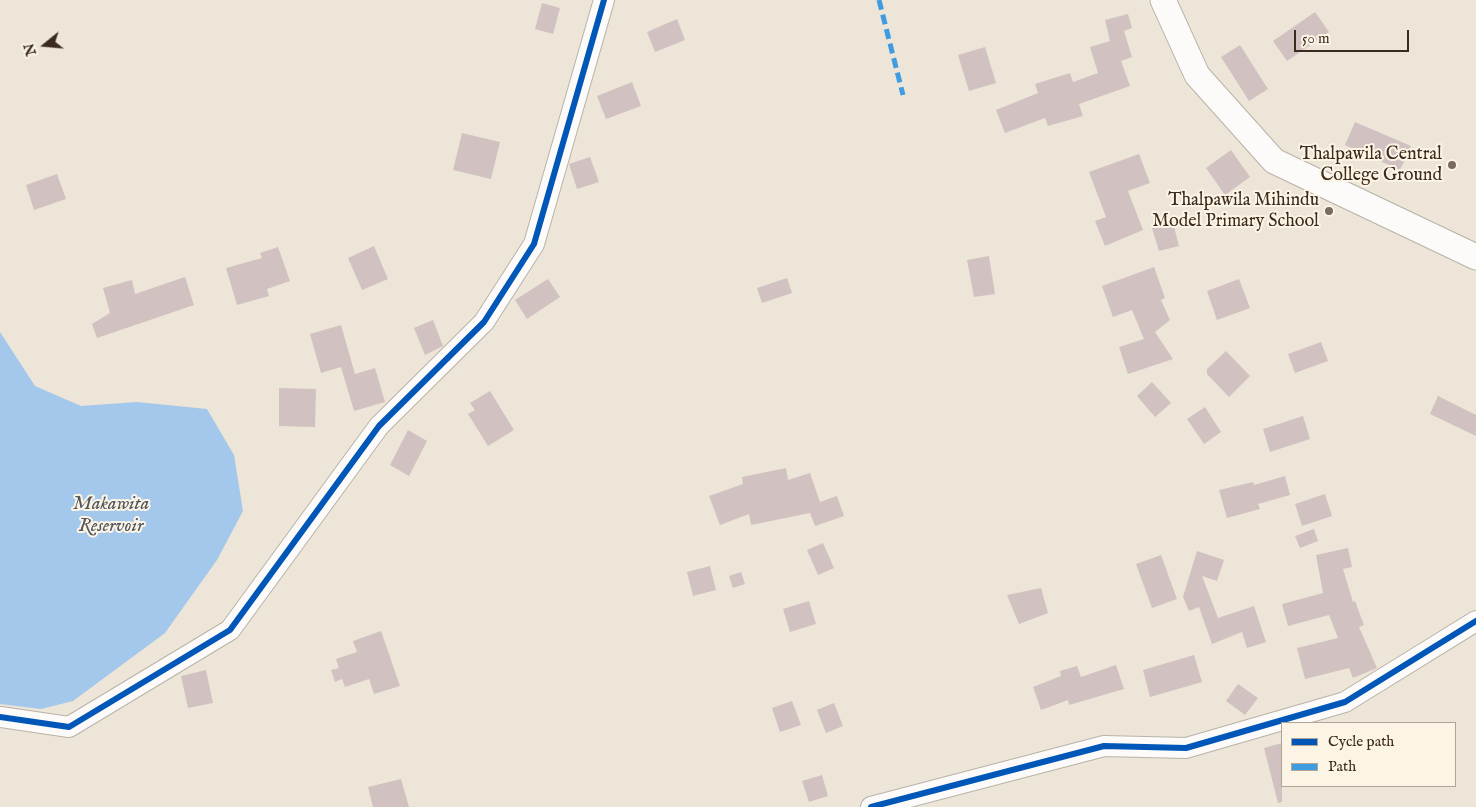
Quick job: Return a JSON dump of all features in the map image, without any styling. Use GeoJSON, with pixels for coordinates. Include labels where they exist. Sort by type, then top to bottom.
{"type":"FeatureCollection","features":[{"type":"Feature","properties":{"kind":"main road"},"geometry":{"type":"LineString","coordinates":[[1163,0],[1197,75],[1274,161],[1476,257]]}},
{"type":"Feature","properties":{"kind":"street"},"geometry":{"type":"LineString","coordinates":[[0,717],[69,727],[230,630],[379,426],[484,322],[534,244],[604,0]]}},
{"type":"Feature","properties":{"kind":"street"},"geometry":{"type":"LineString","coordinates":[[871,807],[1104,746],[1186,748],[1345,702],[1476,621]]}},
{"type":"Feature","properties":{"kind":"water","name":"Makawita Reservoir"},"geometry":{"type":"Polygon","coordinates":[[[0,332],[35,386],[81,406],[137,402],[207,409],[234,455],[243,511],[217,560],[165,633],[73,701],[41,709],[0,704],[0,332]]]}},
{"type":"Feature","properties":{"kind":"building"},"geometry":{"type":"Polygon","coordinates":[[[542,3],[560,8],[553,34],[535,29],[542,3]]]}},
{"type":"Feature","properties":{"kind":"building"},"geometry":{"type":"Polygon","coordinates":[[[1315,12],[1329,32],[1287,61],[1273,41],[1315,12]]]}},
{"type":"Feature","properties":{"kind":"building"},"geometry":{"type":"Polygon","coordinates":[[[1128,14],[1132,28],[1124,31],[1132,57],[1121,61],[1130,86],[1079,104],[1083,116],[1048,126],[1045,118],[1005,133],[996,110],[1038,93],[1035,84],[1070,73],[1073,82],[1098,73],[1090,47],[1110,41],[1105,20],[1128,14]]]}},
{"type":"Feature","properties":{"kind":"building"},"geometry":{"type":"Polygon","coordinates":[[[677,19],[685,40],[655,52],[647,32],[677,19]]]}},
{"type":"Feature","properties":{"kind":"building"},"geometry":{"type":"Polygon","coordinates":[[[1240,45],[1268,89],[1249,101],[1221,57],[1240,45]]]}},
{"type":"Feature","properties":{"kind":"building"},"geometry":{"type":"Polygon","coordinates":[[[985,47],[996,83],[969,91],[958,55],[985,47]]]}},
{"type":"Feature","properties":{"kind":"building"},"geometry":{"type":"Polygon","coordinates":[[[632,82],[641,106],[606,119],[597,96],[632,82]]]}},
{"type":"Feature","properties":{"kind":"building"},"geometry":{"type":"Polygon","coordinates":[[[1355,122],[1411,146],[1400,170],[1345,145],[1355,122]]]}},
{"type":"Feature","properties":{"kind":"building"},"geometry":{"type":"Polygon","coordinates":[[[462,133],[500,142],[491,179],[453,170],[462,133]]]}},
{"type":"Feature","properties":{"kind":"building"},"geometry":{"type":"Polygon","coordinates":[[[1231,150],[1250,177],[1225,195],[1206,168],[1231,150]]]}},
{"type":"Feature","properties":{"kind":"building"},"geometry":{"type":"Polygon","coordinates":[[[1139,154],[1150,183],[1128,191],[1143,230],[1105,246],[1095,221],[1106,217],[1089,172],[1139,154]]]}},
{"type":"Feature","properties":{"kind":"building"},"geometry":{"type":"Polygon","coordinates":[[[590,157],[599,182],[577,189],[569,164],[590,157]]]}},
{"type":"Feature","properties":{"kind":"building"},"geometry":{"type":"Polygon","coordinates":[[[57,174],[66,199],[34,210],[26,185],[57,174]]]}},
{"type":"Feature","properties":{"kind":"building"},"geometry":{"type":"Polygon","coordinates":[[[1172,219],[1179,246],[1159,251],[1151,225],[1172,219]]]}},
{"type":"Feature","properties":{"kind":"building"},"geometry":{"type":"Polygon","coordinates":[[[374,246],[388,279],[362,290],[348,258],[374,246]]]}},
{"type":"Feature","properties":{"kind":"building"},"geometry":{"type":"Polygon","coordinates":[[[278,247],[290,281],[267,289],[269,296],[237,305],[226,268],[262,258],[260,253],[278,247]]]}},
{"type":"Feature","properties":{"kind":"building"},"geometry":{"type":"Polygon","coordinates":[[[989,256],[995,294],[974,297],[967,260],[989,256]]]}},
{"type":"Feature","properties":{"kind":"building"},"geometry":{"type":"Polygon","coordinates":[[[1154,267],[1165,298],[1161,300],[1170,320],[1155,332],[1173,359],[1128,374],[1119,347],[1144,339],[1132,310],[1113,317],[1102,286],[1154,267]]]}},
{"type":"Feature","properties":{"kind":"building"},"geometry":{"type":"Polygon","coordinates":[[[185,277],[194,305],[97,338],[92,324],[110,313],[103,288],[132,280],[135,294],[185,277]]]}},
{"type":"Feature","properties":{"kind":"building"},"geometry":{"type":"Polygon","coordinates":[[[787,278],[792,293],[762,303],[757,288],[787,278]]]}},
{"type":"Feature","properties":{"kind":"building"},"geometry":{"type":"Polygon","coordinates":[[[548,279],[560,297],[527,319],[515,300],[548,279]]]}},
{"type":"Feature","properties":{"kind":"building"},"geometry":{"type":"Polygon","coordinates":[[[1239,279],[1250,308],[1217,320],[1207,291],[1239,279]]]}},
{"type":"Feature","properties":{"kind":"building"},"geometry":{"type":"Polygon","coordinates":[[[433,320],[443,346],[425,355],[414,328],[433,320]]]}},
{"type":"Feature","properties":{"kind":"building"},"geometry":{"type":"Polygon","coordinates":[[[341,325],[355,374],[375,368],[385,402],[354,411],[341,367],[321,373],[310,334],[341,325]]]}},
{"type":"Feature","properties":{"kind":"building"},"geometry":{"type":"Polygon","coordinates":[[[1321,342],[1328,361],[1295,373],[1288,354],[1321,342]]]}},
{"type":"Feature","properties":{"kind":"building"},"geometry":{"type":"Polygon","coordinates":[[[1226,351],[1250,376],[1229,397],[1207,374],[1207,369],[1226,351]]]}},
{"type":"Feature","properties":{"kind":"building"},"geometry":{"type":"Polygon","coordinates":[[[1152,382],[1171,403],[1155,417],[1137,396],[1152,382]]]}},
{"type":"Feature","properties":{"kind":"building"},"geometry":{"type":"Polygon","coordinates":[[[279,388],[316,389],[315,427],[279,426],[279,388]]]}},
{"type":"Feature","properties":{"kind":"building"},"geometry":{"type":"Polygon","coordinates":[[[490,391],[514,430],[488,446],[468,414],[475,410],[470,403],[490,391]]]}},
{"type":"Feature","properties":{"kind":"building"},"geometry":{"type":"Polygon","coordinates":[[[1438,396],[1476,415],[1476,436],[1430,414],[1438,396]]]}},
{"type":"Feature","properties":{"kind":"building"},"geometry":{"type":"Polygon","coordinates":[[[1205,407],[1221,432],[1204,444],[1187,419],[1205,407]]]}},
{"type":"Feature","properties":{"kind":"building"},"geometry":{"type":"Polygon","coordinates":[[[1303,416],[1310,439],[1270,452],[1263,429],[1303,416]]]}},
{"type":"Feature","properties":{"kind":"building"},"geometry":{"type":"Polygon","coordinates":[[[408,430],[427,441],[409,476],[390,465],[408,430]]]}},
{"type":"Feature","properties":{"kind":"building"},"geometry":{"type":"Polygon","coordinates":[[[786,468],[788,480],[810,473],[820,502],[837,496],[844,516],[815,526],[810,513],[751,525],[749,514],[720,525],[709,496],[743,484],[742,477],[786,468]]]}},
{"type":"Feature","properties":{"kind":"building"},"geometry":{"type":"Polygon","coordinates":[[[1285,476],[1290,495],[1258,504],[1260,509],[1227,518],[1219,490],[1253,482],[1254,485],[1285,476]]]}},
{"type":"Feature","properties":{"kind":"building"},"geometry":{"type":"Polygon","coordinates":[[[1325,494],[1332,516],[1302,526],[1295,504],[1325,494]]]}},
{"type":"Feature","properties":{"kind":"building"},"geometry":{"type":"Polygon","coordinates":[[[1314,529],[1318,541],[1300,548],[1295,536],[1314,529]]]}},
{"type":"Feature","properties":{"kind":"building"},"geometry":{"type":"Polygon","coordinates":[[[823,543],[834,568],[818,575],[807,550],[823,543]]]}},
{"type":"Feature","properties":{"kind":"building"},"geometry":{"type":"Polygon","coordinates":[[[1348,548],[1352,567],[1343,569],[1353,602],[1355,601],[1364,625],[1359,627],[1377,668],[1353,678],[1349,668],[1305,679],[1297,648],[1338,638],[1329,615],[1288,626],[1282,604],[1323,593],[1316,555],[1348,548]]]}},
{"type":"Feature","properties":{"kind":"building"},"geometry":{"type":"Polygon","coordinates":[[[1197,551],[1224,560],[1217,581],[1202,576],[1218,618],[1254,606],[1266,642],[1247,648],[1242,632],[1212,644],[1199,607],[1189,611],[1183,597],[1197,551]]]}},
{"type":"Feature","properties":{"kind":"building"},"geometry":{"type":"Polygon","coordinates":[[[1161,555],[1177,599],[1152,608],[1136,564],[1161,555]]]}},
{"type":"Feature","properties":{"kind":"building"},"geometry":{"type":"Polygon","coordinates":[[[710,566],[716,590],[693,596],[687,572],[710,566]]]}},
{"type":"Feature","properties":{"kind":"building"},"geometry":{"type":"Polygon","coordinates":[[[741,572],[745,584],[733,588],[729,576],[741,572]]]}},
{"type":"Feature","properties":{"kind":"building"},"geometry":{"type":"Polygon","coordinates":[[[1041,588],[1048,613],[1019,624],[1007,595],[1041,588]]]}},
{"type":"Feature","properties":{"kind":"building"},"geometry":{"type":"Polygon","coordinates":[[[809,601],[816,624],[790,632],[783,609],[809,601]]]}},
{"type":"Feature","properties":{"kind":"building"},"geometry":{"type":"Polygon","coordinates":[[[381,631],[400,686],[374,694],[369,679],[345,687],[342,679],[335,682],[331,670],[339,668],[336,659],[357,652],[353,641],[381,631]]]}},
{"type":"Feature","properties":{"kind":"building"},"geometry":{"type":"Polygon","coordinates":[[[1194,655],[1202,682],[1150,697],[1143,670],[1194,655]]]}},
{"type":"Feature","properties":{"kind":"building"},"geometry":{"type":"Polygon","coordinates":[[[1116,665],[1124,689],[1069,705],[1068,700],[1041,710],[1033,687],[1061,676],[1060,671],[1077,666],[1081,677],[1116,665]]]}},
{"type":"Feature","properties":{"kind":"building"},"geometry":{"type":"Polygon","coordinates":[[[206,670],[213,703],[188,708],[181,676],[206,670]]]}},
{"type":"Feature","properties":{"kind":"building"},"geometry":{"type":"Polygon","coordinates":[[[1238,684],[1258,698],[1245,715],[1226,701],[1238,684]]]}},
{"type":"Feature","properties":{"kind":"building"},"geometry":{"type":"Polygon","coordinates":[[[792,701],[801,725],[780,732],[772,708],[792,701]]]}},
{"type":"Feature","properties":{"kind":"building"},"geometry":{"type":"Polygon","coordinates":[[[834,703],[843,726],[826,733],[817,710],[834,703]]]}},
{"type":"Feature","properties":{"kind":"building"},"geometry":{"type":"Polygon","coordinates":[[[1281,743],[1282,802],[1278,803],[1264,748],[1281,743]]]}},
{"type":"Feature","properties":{"kind":"building"},"geometry":{"type":"Polygon","coordinates":[[[822,775],[828,796],[809,802],[802,781],[822,775]]]}},
{"type":"Feature","properties":{"kind":"building"},"geometry":{"type":"Polygon","coordinates":[[[401,779],[409,807],[373,807],[368,787],[401,779]]]}},
{"type":"Feature","properties":{"kind":"marked path"},"geometry":{"type":"LineString","coordinates":[[879,0],[903,95]]}},
{"type":"Feature","properties":{"kind":"cycle path"},"geometry":{"type":"LineString","coordinates":[[0,717],[69,727],[230,630],[379,426],[484,322],[534,244],[604,0]]}},
{"type":"Feature","properties":{"kind":"cycle path"},"geometry":{"type":"LineString","coordinates":[[871,807],[1104,746],[1186,748],[1345,702],[1476,621]]}},
{"type":"Feature","properties":{"kind":"place","name":"Thalpawila Central College Ground"},"geometry":{"type":"Point","coordinates":[1452,165]}},
{"type":"Feature","properties":{"kind":"place","name":"Thalpawila Mihindu Model Primary School"},"geometry":{"type":"Point","coordinates":[1329,211]}}]}
